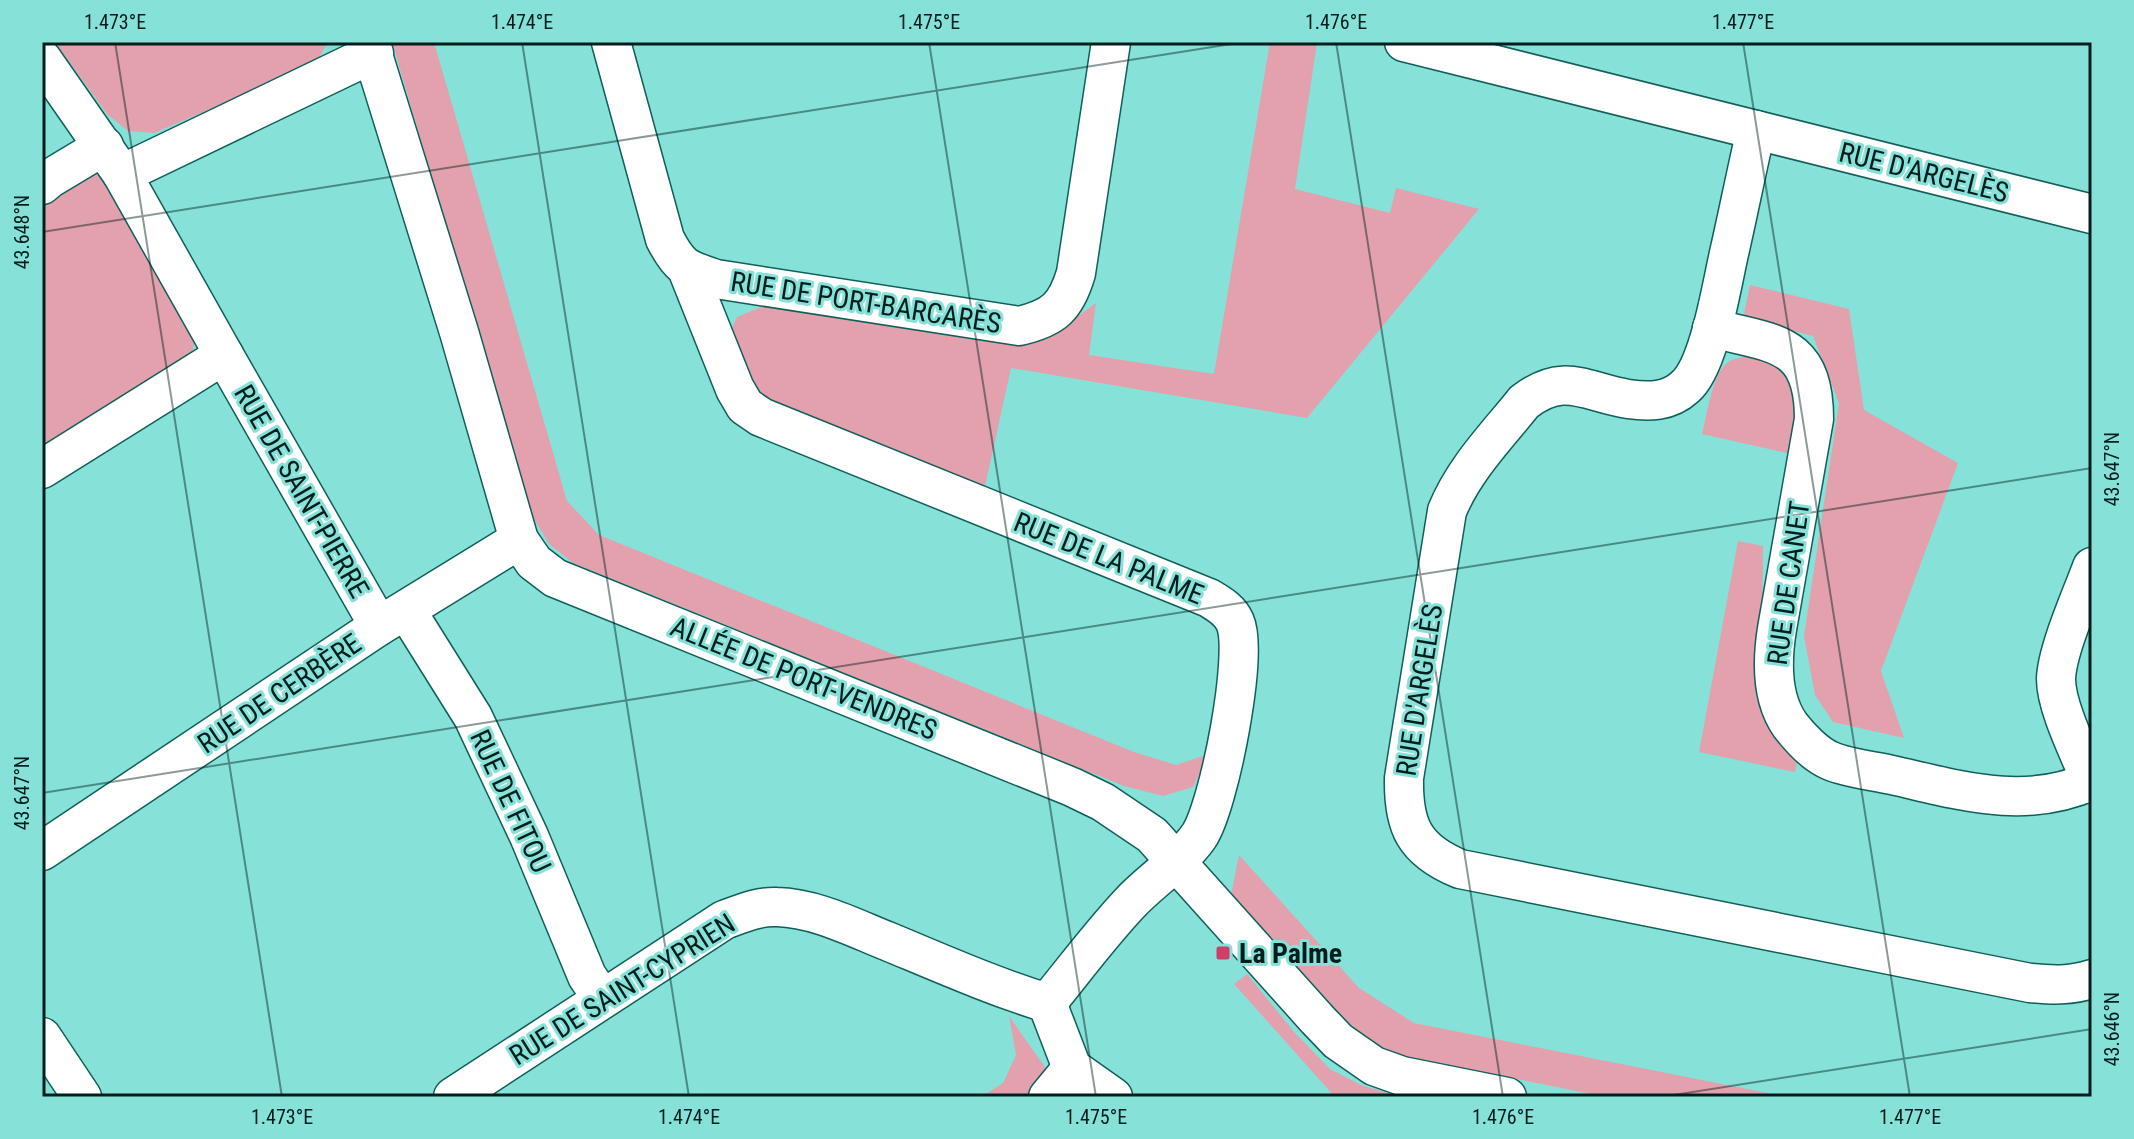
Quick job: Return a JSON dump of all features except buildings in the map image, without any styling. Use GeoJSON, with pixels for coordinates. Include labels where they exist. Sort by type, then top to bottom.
{"type":"FeatureCollection","features":[{"type":"Feature","properties":{"kind":"street"},"geometry":{"type":"LineString","coordinates":[[611,42],[665,239],[674,257],[687,269]]}},
{"type":"Feature","properties":{"kind":"street","name":"RUE DE PORT-BARCARÈS"},"geometry":{"type":"LineString","coordinates":[[687,269],[716,279],[1019,326],[1040,321],[1059,308],[1071,292],[1076,273],[1111,42]]}},
{"type":"Feature","properties":{"kind":"street","name":"RUE D'ARGELÈS"},"geometry":{"type":"LineString","coordinates":[[1404,42],[2092,214]]}},
{"type":"Feature","properties":{"kind":"street"},"geometry":{"type":"LineString","coordinates":[[42,185],[49,179],[113,160],[371,48]]}},
{"type":"Feature","properties":{"kind":"street","name":"ALLÉE DE PORT-VENDRES"},"geometry":{"type":"LineString","coordinates":[[371,48],[459,332],[519,540],[534,562],[555,578],[1103,802],[1152,835],[1317,1019],[1355,1054],[1374,1066],[1402,1076],[1507,1097]]}},
{"type":"Feature","properties":{"kind":"street"},"geometry":{"type":"LineString","coordinates":[[42,59],[113,160]]}},
{"type":"Feature","properties":{"kind":"street","name":"RUE D'ARGELÈS"},"geometry":{"type":"LineString","coordinates":[[1756,130],[1712,328],[1695,375],[1687,386],[1658,401],[1643,401],[1561,384],[1536,393],[1524,402],[1465,474],[1447,511],[1404,778],[1407,818],[1414,836],[1425,850],[1460,869],[2030,983],[2058,986],[2092,979]]}},
{"type":"Feature","properties":{"kind":"street","name":"RUE DE SAINT-PIERRE"},"geometry":{"type":"LineString","coordinates":[[113,160],[224,355],[393,618]]}},
{"type":"Feature","properties":{"kind":"street","name":"RUE DE LA PALME"},"geometry":{"type":"LineString","coordinates":[[687,269],[735,389],[745,406],[761,417],[1209,598],[1227,609],[1235,621],[1239,662],[1226,748],[1206,822],[1192,845],[1130,902],[1047,1003]]}},
{"type":"Feature","properties":{"kind":"street","name":"RUE DE CANET"},"geometry":{"type":"LineString","coordinates":[[1712,328],[1773,343],[1790,352],[1803,365],[1814,396],[1814,419],[1773,664],[1780,704],[1788,723],[1799,736],[1831,761],[1978,795],[2048,794],[2091,783]]}},
{"type":"Feature","properties":{"kind":"street","name":"RUE DE SAINT-PIERRE"},"geometry":{"type":"LineString","coordinates":[[42,469],[224,355]]}},
{"type":"Feature","properties":{"kind":"street","name":"RUE DE CERBÈRE"},"geometry":{"type":"LineString","coordinates":[[42,851],[393,618],[519,540]]}},
{"type":"Feature","properties":{"kind":"street"},"geometry":{"type":"LineString","coordinates":[[2091,783],[2060,703],[2056,680],[2059,659],[2092,567]]}},
{"type":"Feature","properties":{"kind":"street","name":"RUE DE FITOU"},"geometry":{"type":"LineString","coordinates":[[393,618],[473,717],[529,836],[587,976],[602,998]]}},
{"type":"Feature","properties":{"kind":"street","name":"RUE DE SAINT-CYPRIEN"},"geometry":{"type":"LineString","coordinates":[[453,1097],[724,920],[750,910],[774,907],[805,910],[1047,1003]]}},
{"type":"Feature","properties":{"kind":"street"},"geometry":{"type":"LineString","coordinates":[[1047,1003],[1072,1068],[1113,1097]]}},
{"type":"Feature","properties":{"kind":"street"},"geometry":{"type":"LineString","coordinates":[[42,1037],[82,1097]]}},
{"type":"Feature","properties":{"kind":"street"},"geometry":{"type":"LineString","coordinates":[[1048,1097],[1072,1068]]}},
{"type":"Feature","properties":{"kind":"shaded area"},"geometry":{"type":"Polygon","coordinates":[[[55,42],[328,42],[319,58],[299,71],[154,133],[128,131],[107,114],[55,42]]]}},
{"type":"Feature","properties":{"kind":"shaded area"},"geometry":{"type":"Polygon","coordinates":[[[392,42],[434,42],[567,501],[599,535],[1134,752],[1176,765],[1209,754],[1193,787],[1163,796],[1124,786],[573,563],[549,544],[530,512],[392,42]]]}},
{"type":"Feature","properties":{"kind":"shaded area"},"geometry":{"type":"Polygon","coordinates":[[[1270,42],[1317,43],[1295,189],[1390,213],[1396,188],[1479,209],[1307,418],[1011,368],[984,491],[749,392],[728,337],[737,317],[773,302],[1025,345],[1063,327],[1096,303],[1089,355],[1214,374],[1270,42]]]}},
{"type":"Feature","properties":{"kind":"shaded area"},"geometry":{"type":"Polygon","coordinates":[[[86,172],[99,174],[196,335],[189,366],[42,453],[42,200],[86,172]]]}},
{"type":"Feature","properties":{"kind":"shaded area"},"geometry":{"type":"Polygon","coordinates":[[[1750,285],[1849,309],[1864,410],[1958,463],[1881,671],[1904,738],[1833,722],[1815,695],[1804,636],[1839,403],[1813,336],[1743,318],[1750,285]]]}},
{"type":"Feature","properties":{"kind":"shaded area"},"geometry":{"type":"Polygon","coordinates":[[[1759,355],[1773,357],[1801,396],[1787,453],[1702,434],[1714,385],[1722,368],[1735,359],[1759,355]]]}},
{"type":"Feature","properties":{"kind":"shaded area"},"geometry":{"type":"Polygon","coordinates":[[[1738,541],[1763,546],[1762,639],[1799,753],[1795,772],[1699,752],[1738,541]]]}},
{"type":"Feature","properties":{"kind":"shaded area"},"geometry":{"type":"Polygon","coordinates":[[[1239,855],[1359,988],[1414,1023],[1787,1097],[1607,1097],[1397,1055],[1371,1042],[1345,1019],[1231,895],[1239,855]]]}},
{"type":"Feature","properties":{"kind":"shaded area"},"geometry":{"type":"Polygon","coordinates":[[[1247,974],[1295,1033],[1330,1069],[1361,1085],[1400,1097],[1335,1097],[1234,984],[1247,974]]]}},
{"type":"Feature","properties":{"kind":"shaded area"},"geometry":{"type":"Polygon","coordinates":[[[1009,1016],[1066,1097],[981,1097],[1003,1083],[1016,1055],[1009,1016]]]}},
{"type":"Feature","properties":{"kind":"place","name":"La Palme"},"geometry":{"type":"Point","coordinates":[1223,953]}}]}
